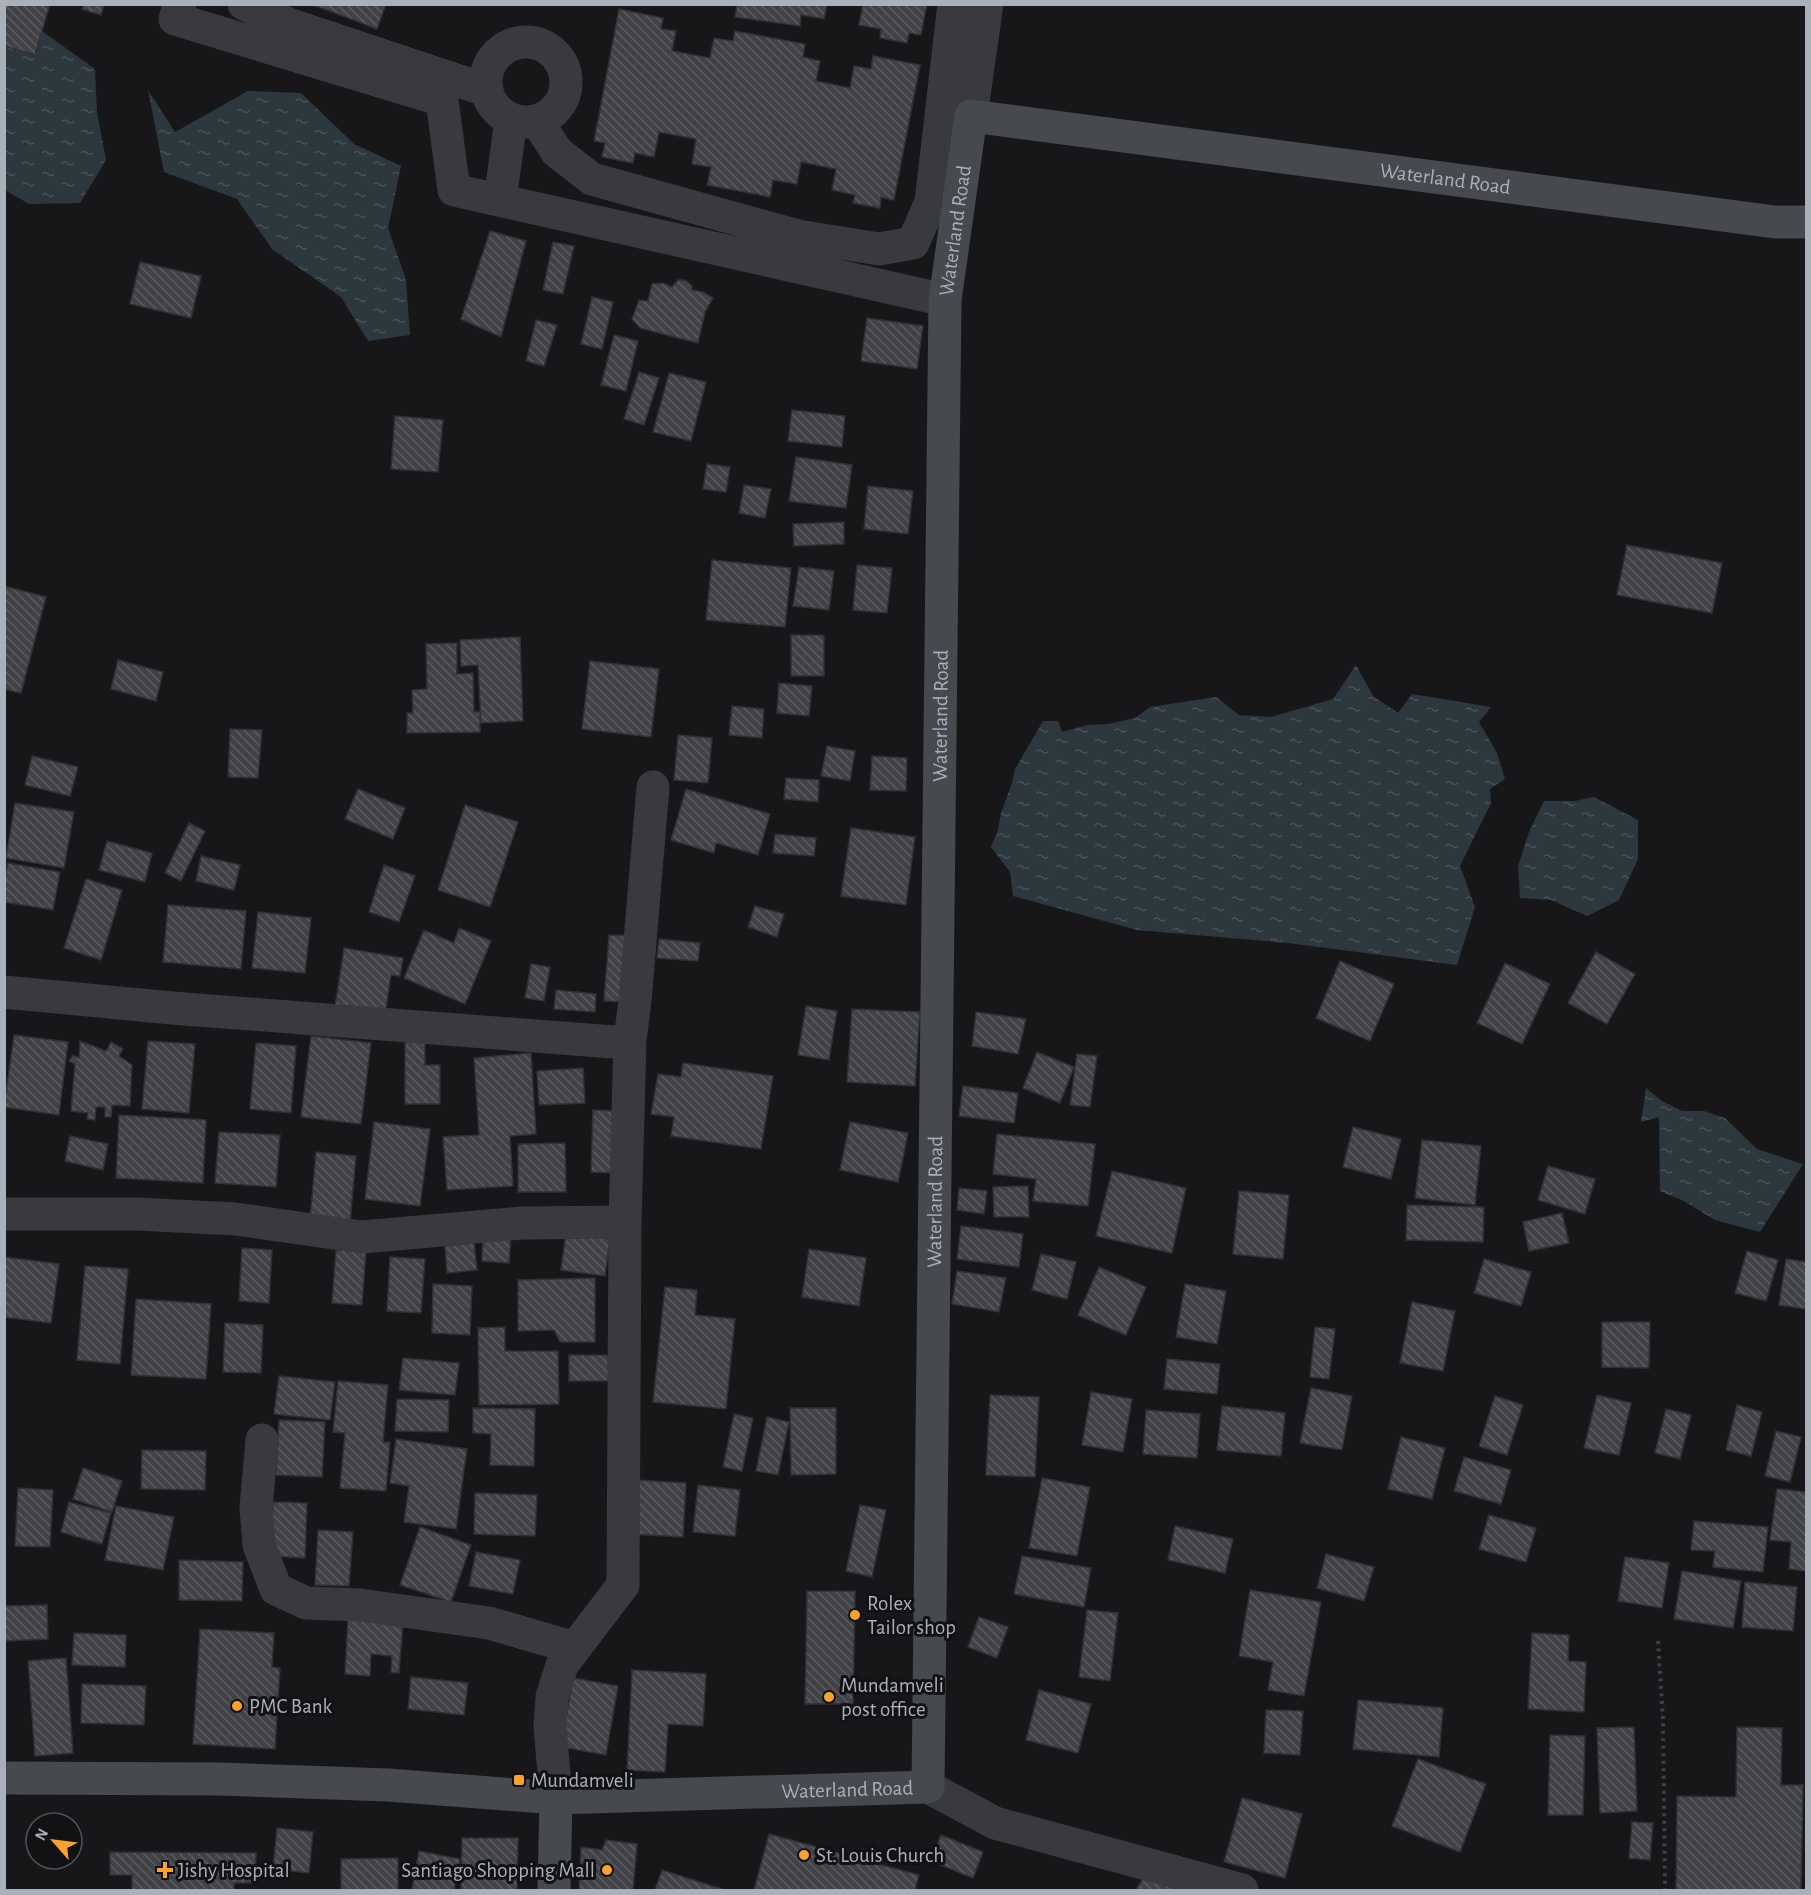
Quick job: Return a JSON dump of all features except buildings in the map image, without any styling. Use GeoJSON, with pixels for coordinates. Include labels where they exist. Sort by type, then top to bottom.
{"type":"FeatureCollection","features":[{"type":"Feature","properties":{"kind":"main road","name":"Waterland Road"},"geometry":{"type":"LineString","coordinates":[[4,1778],[218,1779],[388,1785],[556,1798],[928,1788],[945,300],[971,116],[1763,220],[1806,222]]}},
{"type":"Feature","properties":{"kind":"main road"},"geometry":{"type":"LineString","coordinates":[[554,1890],[556,1798]]}},
{"type":"Feature","properties":{"kind":"street"},"geometry":{"type":"LineString","coordinates":[[180,4],[176,19],[442,100],[454,190],[945,300]]}},
{"type":"Feature","properties":{"kind":"street"},"geometry":{"type":"LineString","coordinates":[[244,4],[291,25],[486,90]]}},
{"type":"Feature","properties":{"kind":"street"},"geometry":{"type":"LineString","coordinates":[[524,121],[549,115],[559,106],[566,87],[564,67],[557,56],[547,47],[534,42],[521,42],[508,46],[497,54],[485,77],[486,90],[491,103],[500,113],[524,121],[557,152],[592,179],[798,236],[879,249],[913,243],[931,202],[954,4]]}},
{"type":"Feature","properties":{"kind":"street"},"geometry":{"type":"LineString","coordinates":[[971,116],[987,4]]}},
{"type":"Feature","properties":{"kind":"street"},"geometry":{"type":"LineString","coordinates":[[500,201],[524,121]]}},
{"type":"Feature","properties":{"kind":"street"},"geometry":{"type":"LineString","coordinates":[[556,1798],[550,1726],[552,1697],[562,1665],[623,1585],[625,1222],[630,1040],[653,787]]}},
{"type":"Feature","properties":{"kind":"street"},"geometry":{"type":"LineString","coordinates":[[4,992],[172,1008],[613,1042],[630,1040]]}},
{"type":"Feature","properties":{"kind":"street"},"geometry":{"type":"LineString","coordinates":[[4,1214],[137,1214],[236,1219],[362,1237],[522,1223],[625,1222]]}},
{"type":"Feature","properties":{"kind":"street"},"geometry":{"type":"LineString","coordinates":[[262,1440],[256,1507],[259,1545],[276,1589],[306,1603],[360,1605],[489,1623],[575,1648]]}},
{"type":"Feature","properties":{"kind":"street"},"geometry":{"type":"LineString","coordinates":[[928,1788],[995,1823],[1242,1890]]}},
{"type":"Feature","properties":{"kind":"path"},"geometry":{"type":"LineString","coordinates":[[1658,1641],[1663,1720],[1665,1890]]}},
{"type":"Feature","properties":{"kind":"water"},"geometry":{"type":"Polygon","coordinates":[[[5,13],[21,16],[95,69],[97,112],[106,160],[80,203],[29,204],[5,190],[5,13]]]}},
{"type":"Feature","properties":{"kind":"water"},"geometry":{"type":"Polygon","coordinates":[[[148,90],[175,132],[248,91],[301,93],[354,144],[401,166],[388,228],[406,280],[410,335],[368,341],[341,297],[272,249],[237,199],[164,172],[148,90]]]}},
{"type":"Feature","properties":{"kind":"water"},"geometry":{"type":"Polygon","coordinates":[[[1356,665],[1373,696],[1398,713],[1412,694],[1491,707],[1479,722],[1497,753],[1505,779],[1490,789],[1491,803],[1460,866],[1475,907],[1457,965],[1288,943],[1137,930],[1013,896],[1010,872],[991,847],[1015,769],[1043,721],[1058,721],[1062,732],[1087,725],[1108,724],[1135,718],[1150,707],[1216,697],[1239,715],[1271,717],[1333,699],[1356,665]]]}},
{"type":"Feature","properties":{"kind":"water"},"geometry":{"type":"Polygon","coordinates":[[[1594,797],[1638,820],[1638,859],[1619,900],[1587,916],[1551,900],[1520,898],[1518,866],[1529,832],[1544,801],[1575,801],[1594,797]]]}},
{"type":"Feature","properties":{"kind":"water"},"geometry":{"type":"Polygon","coordinates":[[[1646,1088],[1662,1101],[1682,1111],[1704,1111],[1725,1118],[1757,1149],[1803,1164],[1760,1232],[1715,1220],[1684,1201],[1660,1191],[1659,1117],[1641,1122],[1646,1088]]]}},
{"type":"Feature","properties":{"kind":"place","name":"Rolex Tailor shop"},"geometry":{"type":"Point","coordinates":[855,1615]}},
{"type":"Feature","properties":{"kind":"place","name":"Mundamveli post office"},"geometry":{"type":"Point","coordinates":[829,1697]}},
{"type":"Feature","properties":{"kind":"place","name":"PMC Bank"},"geometry":{"type":"Point","coordinates":[237,1706]}},
{"type":"Feature","properties":{"kind":"place","name":"Mundamveli"},"geometry":{"type":"Point","coordinates":[519,1780]}},
{"type":"Feature","properties":{"kind":"place","name":"St. Louis Church"},"geometry":{"type":"Point","coordinates":[804,1855]}},
{"type":"Feature","properties":{"kind":"place","name":"Jishy Hospital"},"geometry":{"type":"Point","coordinates":[165,1870]}},
{"type":"Feature","properties":{"kind":"place","name":"Santiago Shopping Mall"},"geometry":{"type":"Point","coordinates":[607,1870]}}]}
